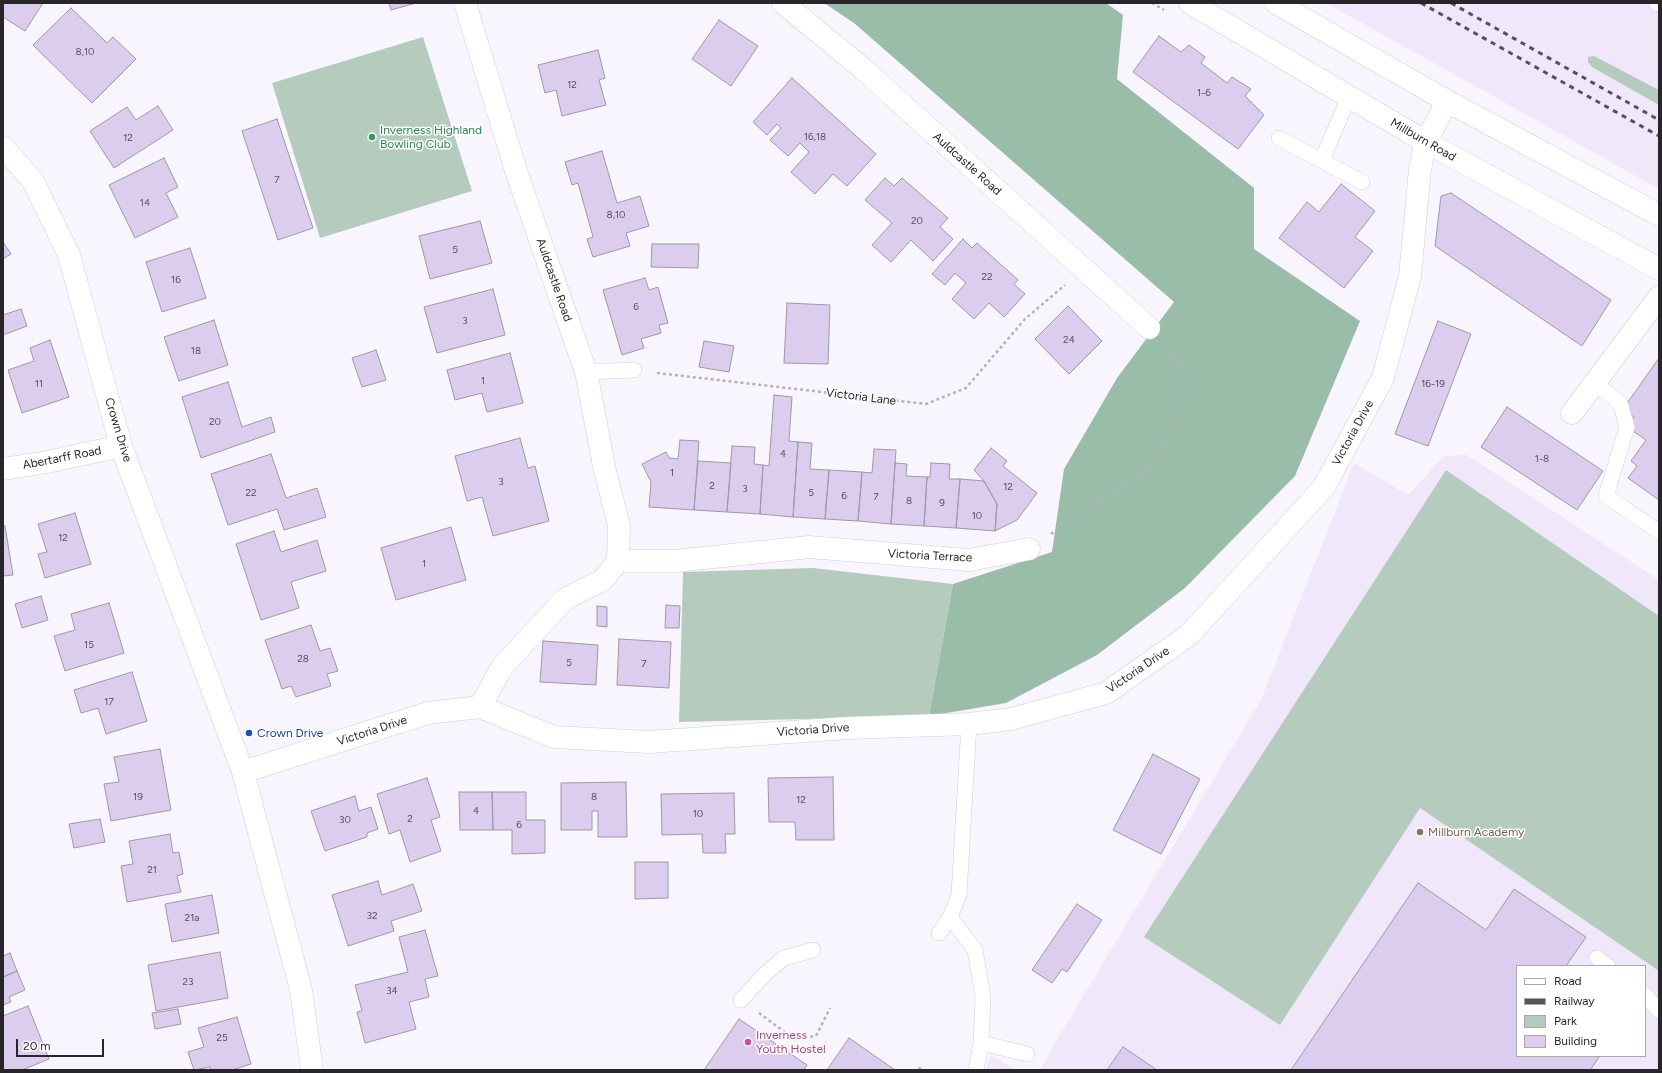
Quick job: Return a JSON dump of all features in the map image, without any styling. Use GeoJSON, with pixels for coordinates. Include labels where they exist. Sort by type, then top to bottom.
{"type":"FeatureCollection","features":[{"type":"Feature","properties":{"kind":"street","name":"Auldcastle Road"},"geometry":{"type":"LineString","coordinates":[[465,3],[517,174],[586,372],[605,471],[619,525],[618,561]]}},
{"type":"Feature","properties":{"kind":"street","name":"Auldcastle Road"},"geometry":{"type":"LineString","coordinates":[[783,3],[862,68],[1149,328]]}},
{"type":"Feature","properties":{"kind":"street","name":"Millburn Road"},"geometry":{"type":"LineString","coordinates":[[1190,3],[1426,142],[1659,269]]}},
{"type":"Feature","properties":{"kind":"street"},"geometry":{"type":"LineString","coordinates":[[1276,3],[1447,101],[1659,215]]}},
{"type":"Feature","properties":{"kind":"street","name":"Victoria Drive"},"geometry":{"type":"LineString","coordinates":[[243,772],[428,713],[480,707],[554,737],[650,742],[846,728],[969,724],[1010,719],[1106,693],[1189,635],[1324,486],[1383,378],[1410,276],[1420,169],[1426,142],[1447,101]]}},
{"type":"Feature","properties":{"kind":"street","name":"Crown Drive"},"geometry":{"type":"LineString","coordinates":[[3,147],[33,181],[69,255],[121,446],[243,772],[301,990],[312,1070]]}},
{"type":"Feature","properties":{"kind":"street"},"geometry":{"type":"LineString","coordinates":[[1572,413],[1596,384],[1659,300]]}},
{"type":"Feature","properties":{"kind":"street","name":"Abertarff Road"},"geometry":{"type":"LineString","coordinates":[[3,469],[47,462],[121,446]]}},
{"type":"Feature","properties":{"kind":"street","name":"Victoria Terrace"},"geometry":{"type":"LineString","coordinates":[[618,561],[675,561],[809,547],[969,560],[1029,549]]}},
{"type":"Feature","properties":{"kind":"street"},"geometry":{"type":"LineString","coordinates":[[480,707],[502,667],[565,599],[603,580],[618,561]]}},
{"type":"Feature","properties":{"kind":"lane"},"geometry":{"type":"LineString","coordinates":[[1322,160],[1349,97]]}},
{"type":"Feature","properties":{"kind":"lane"},"geometry":{"type":"LineString","coordinates":[[1279,138],[1362,182]]}},
{"type":"Feature","properties":{"kind":"lane"},"geometry":{"type":"LineString","coordinates":[[586,372],[634,370]]}},
{"type":"Feature","properties":{"kind":"lane"},"geometry":{"type":"LineString","coordinates":[[1596,384],[1620,403],[1627,427],[1606,496],[1659,532]]}},
{"type":"Feature","properties":{"kind":"lane"},"geometry":{"type":"LineString","coordinates":[[939,932],[950,917],[959,895],[969,724]]}},
{"type":"Feature","properties":{"kind":"lane"},"geometry":{"type":"LineString","coordinates":[[950,917],[975,950],[983,997],[981,1043],[976,1070]]}},
{"type":"Feature","properties":{"kind":"lane"},"geometry":{"type":"LineString","coordinates":[[741,1000],[767,972],[784,958],[813,950]]}},
{"type":"Feature","properties":{"kind":"lane"},"geometry":{"type":"LineString","coordinates":[[1646,996],[1659,1012]]}},
{"type":"Feature","properties":{"kind":"lane"},"geometry":{"type":"LineString","coordinates":[[981,1043],[1027,1054]]}},
{"type":"Feature","properties":{"kind":"path","name":"Victoria Lane"},"geometry":{"type":"LineString","coordinates":[[634,370],[926,404],[966,388],[1025,318],[1084,270]]}},
{"type":"Feature","properties":{"kind":"path"},"geometry":{"type":"LineString","coordinates":[[1029,549],[1148,470],[1184,417],[1183,367],[1149,328]]}},
{"type":"Feature","properties":{"kind":"path"},"geometry":{"type":"LineString","coordinates":[[741,1000],[794,1039],[816,1036],[830,1008]]}},
{"type":"Feature","properties":{"kind":"path"},"geometry":{"type":"LineString","coordinates":[[919,1070],[922,1065]]}},
{"type":"Feature","properties":{"kind":"shaded area"},"geometry":{"type":"Polygon","coordinates":[[[1326,3],[1659,3],[1659,189],[1493,96],[1326,3]]]}},
{"type":"Feature","properties":{"kind":"shaded area","name":"Millburn Academy"},"geometry":{"type":"Polygon","coordinates":[[[1467,455],[1659,580],[1659,1070],[1039,1070],[1262,698],[1354,463],[1408,495],[1444,456],[1467,455]]]}},
{"type":"Feature","properties":{"kind":"shaded area"},"geometry":{"type":"Polygon","coordinates":[[[990,1055],[1017,1070],[986,1070],[990,1055]]]}},
{"type":"Feature","properties":{"kind":"green space"},"geometry":{"type":"Polygon","coordinates":[[[824,3],[1106,3],[1123,15],[1117,79],[1254,188],[1254,249],[1360,321],[1295,476],[1185,588],[1097,655],[1006,703],[929,716],[953,584],[1052,552],[1064,469],[1117,378],[1174,302],[854,23],[824,3]]]}},
{"type":"Feature","properties":{"kind":"green space","name":"Inverness Highland Bowling Club"},"geometry":{"type":"Polygon","coordinates":[[[423,37],[472,191],[320,238],[272,83],[423,37]]]}},
{"type":"Feature","properties":{"kind":"green space"},"geometry":{"type":"Polygon","coordinates":[[[1594,56],[1659,90],[1659,105],[1592,67],[1588,62],[1588,57],[1594,56]]]}},
{"type":"Feature","properties":{"kind":"green space"},"geometry":{"type":"Polygon","coordinates":[[[1446,470],[1659,616],[1659,971],[1420,808],[1280,1025],[1144,937],[1446,470]]]}},
{"type":"Feature","properties":{"kind":"green space"},"geometry":{"type":"Polygon","coordinates":[[[813,568],[953,584],[929,716],[679,722],[683,572],[813,568]]]}},
{"type":"Feature","properties":{"kind":"building"},"geometry":{"type":"Polygon","coordinates":[[[3,3],[43,3],[25,31],[3,17],[3,3]]]}},
{"type":"Feature","properties":{"kind":"building"},"geometry":{"type":"Polygon","coordinates":[[[389,3],[416,3],[391,10],[389,3]]]}},
{"type":"Feature","properties":{"kind":"building"},"geometry":{"type":"Polygon","coordinates":[[[71,8],[107,43],[113,37],[136,59],[92,103],[33,45],[71,8]]]}},
{"type":"Feature","properties":{"kind":"building"},"geometry":{"type":"Polygon","coordinates":[[[719,20],[758,46],[731,86],[692,59],[719,20]]]}},
{"type":"Feature","properties":{"kind":"building"},"geometry":{"type":"Polygon","coordinates":[[[1159,36],[1181,52],[1189,45],[1205,57],[1201,63],[1227,83],[1232,77],[1251,89],[1245,96],[1264,115],[1238,149],[1133,72],[1159,36]]]}},
{"type":"Feature","properties":{"kind":"building"},"geometry":{"type":"Polygon","coordinates":[[[598,50],[605,78],[599,80],[606,105],[562,116],[556,90],[545,93],[538,65],[598,50]]]}},
{"type":"Feature","properties":{"kind":"building"},"geometry":{"type":"Polygon","coordinates":[[[792,78],[876,154],[847,186],[833,174],[815,194],[791,172],[809,152],[800,143],[788,156],[770,140],[781,128],[777,124],[767,135],[753,122],[792,78]]]}},
{"type":"Feature","properties":{"kind":"building"},"geometry":{"type":"Polygon","coordinates":[[[158,106],[173,130],[114,168],[90,131],[127,107],[136,120],[158,106]]]}},
{"type":"Feature","properties":{"kind":"building"},"geometry":{"type":"Polygon","coordinates":[[[277,119],[313,228],[278,240],[242,131],[277,119]]]}},
{"type":"Feature","properties":{"kind":"building"},"geometry":{"type":"Polygon","coordinates":[[[602,151],[617,203],[640,196],[649,226],[626,233],[630,246],[593,257],[587,239],[593,237],[578,183],[572,185],[565,162],[602,151]]]}},
{"type":"Feature","properties":{"kind":"building"},"geometry":{"type":"Polygon","coordinates":[[[164,158],[178,187],[166,193],[178,217],[135,238],[109,185],[164,158]]]}},
{"type":"Feature","properties":{"kind":"building"},"geometry":{"type":"Polygon","coordinates":[[[885,178],[894,186],[902,178],[948,218],[940,227],[953,239],[933,261],[911,240],[891,262],[872,245],[892,223],[865,200],[885,178]]]}},
{"type":"Feature","properties":{"kind":"building"},"geometry":{"type":"Polygon","coordinates":[[[1341,184],[1375,211],[1355,237],[1373,251],[1344,288],[1279,238],[1307,202],[1319,212],[1341,184]]]}},
{"type":"Feature","properties":{"kind":"building"},"geometry":{"type":"Polygon","coordinates":[[[1451,193],[1611,300],[1582,346],[1435,246],[1441,196],[1451,193]]]}},
{"type":"Feature","properties":{"kind":"building"},"geometry":{"type":"Polygon","coordinates":[[[480,221],[492,263],[430,279],[419,236],[480,221]]]}},
{"type":"Feature","properties":{"kind":"building"},"geometry":{"type":"Polygon","coordinates":[[[963,239],[972,248],[977,243],[1018,280],[1014,284],[1025,294],[1004,317],[989,303],[974,319],[952,299],[966,283],[955,273],[945,285],[932,274],[963,239]]]}},
{"type":"Feature","properties":{"kind":"building"},"geometry":{"type":"Polygon","coordinates":[[[3,242],[11,254],[3,259],[3,242]]]}},
{"type":"Feature","properties":{"kind":"building"},"geometry":{"type":"Polygon","coordinates":[[[652,244],[699,244],[698,268],[651,267],[652,244]]]}},
{"type":"Feature","properties":{"kind":"building"},"geometry":{"type":"Polygon","coordinates":[[[190,248],[206,298],[162,312],[146,262],[190,248]]]}},
{"type":"Feature","properties":{"kind":"building"},"geometry":{"type":"Polygon","coordinates":[[[645,278],[649,290],[658,287],[668,323],[659,325],[661,333],[641,339],[644,348],[622,355],[603,290],[645,278]]]}},
{"type":"Feature","properties":{"kind":"building"},"geometry":{"type":"Polygon","coordinates":[[[493,289],[505,335],[437,353],[424,307],[493,289]]]}},
{"type":"Feature","properties":{"kind":"building"},"geometry":{"type":"Polygon","coordinates":[[[787,303],[830,305],[828,364],[784,363],[787,303]]]}},
{"type":"Feature","properties":{"kind":"building"},"geometry":{"type":"Polygon","coordinates":[[[1068,306],[1102,341],[1069,374],[1035,339],[1068,306]]]}},
{"type":"Feature","properties":{"kind":"building"},"geometry":{"type":"Polygon","coordinates":[[[21,309],[27,326],[3,335],[3,315],[21,309]]]}},
{"type":"Feature","properties":{"kind":"building"},"geometry":{"type":"Polygon","coordinates":[[[214,320],[228,365],[179,381],[164,337],[214,320]]]}},
{"type":"Feature","properties":{"kind":"building"},"geometry":{"type":"Polygon","coordinates":[[[1438,321],[1471,334],[1428,446],[1395,434],[1438,321]]]}},
{"type":"Feature","properties":{"kind":"building"},"geometry":{"type":"Polygon","coordinates":[[[50,340],[69,397],[22,413],[8,370],[34,361],[30,348],[50,340]]]}},
{"type":"Feature","properties":{"kind":"building"},"geometry":{"type":"Polygon","coordinates":[[[704,341],[734,346],[729,372],[699,367],[704,341]]]}},
{"type":"Feature","properties":{"kind":"building"},"geometry":{"type":"Polygon","coordinates":[[[376,350],[386,380],[362,387],[352,358],[376,350]]]}},
{"type":"Feature","properties":{"kind":"building"},"geometry":{"type":"Polygon","coordinates":[[[510,353],[523,403],[487,412],[482,393],[455,400],[447,370],[510,353]]]}},
{"type":"Feature","properties":{"kind":"building"},"geometry":{"type":"Polygon","coordinates":[[[1659,358],[1659,500],[1628,478],[1637,466],[1631,461],[1646,440],[1627,427],[1634,417],[1623,409],[1659,358]]]}},
{"type":"Feature","properties":{"kind":"building"},"geometry":{"type":"Polygon","coordinates":[[[228,382],[242,427],[271,417],[275,432],[201,458],[182,397],[228,382]]]}},
{"type":"Feature","properties":{"kind":"building"},"geometry":{"type":"Polygon","coordinates":[[[774,395],[792,397],[789,441],[798,442],[793,517],[760,514],[763,465],[769,466],[774,395]]]}},
{"type":"Feature","properties":{"kind":"building"},"geometry":{"type":"Polygon","coordinates":[[[1507,407],[1603,471],[1577,510],[1481,447],[1507,407]]]}},
{"type":"Feature","properties":{"kind":"building"},"geometry":{"type":"Polygon","coordinates":[[[520,438],[528,468],[535,466],[549,521],[493,536],[482,497],[467,501],[455,456],[520,438]]]}},
{"type":"Feature","properties":{"kind":"building"},"geometry":{"type":"Polygon","coordinates":[[[680,440],[699,441],[694,510],[649,507],[651,482],[642,464],[666,452],[669,458],[678,459],[680,440]]]}},
{"type":"Feature","properties":{"kind":"building"},"geometry":{"type":"Polygon","coordinates":[[[798,442],[812,443],[810,469],[829,470],[825,519],[793,517],[798,442]]]}},
{"type":"Feature","properties":{"kind":"building"},"geometry":{"type":"Polygon","coordinates":[[[732,446],[755,447],[754,464],[763,465],[760,514],[727,512],[732,446]]]}},
{"type":"Feature","properties":{"kind":"building"},"geometry":{"type":"Polygon","coordinates":[[[991,448],[1007,461],[1003,466],[1037,493],[1017,520],[995,531],[997,504],[984,481],[974,470],[991,448]]]}},
{"type":"Feature","properties":{"kind":"building"},"geometry":{"type":"Polygon","coordinates":[[[874,449],[896,450],[891,524],[858,521],[862,472],[872,473],[874,449]]]}},
{"type":"Feature","properties":{"kind":"building"},"geometry":{"type":"Polygon","coordinates":[[[271,454],[286,498],[317,488],[326,517],[284,530],[277,509],[228,525],[211,474],[271,454]]]}},
{"type":"Feature","properties":{"kind":"building"},"geometry":{"type":"Polygon","coordinates":[[[698,461],[731,463],[727,512],[694,510],[698,461]]]}},
{"type":"Feature","properties":{"kind":"building"},"geometry":{"type":"Polygon","coordinates":[[[895,463],[907,464],[906,476],[927,477],[924,526],[891,524],[895,463]]]}},
{"type":"Feature","properties":{"kind":"building"},"geometry":{"type":"Polygon","coordinates":[[[931,463],[950,464],[949,479],[960,479],[956,528],[924,526],[927,477],[930,477],[931,463]]]}},
{"type":"Feature","properties":{"kind":"building"},"geometry":{"type":"Polygon","coordinates":[[[829,470],[862,472],[858,521],[825,519],[829,470]]]}},
{"type":"Feature","properties":{"kind":"building"},"geometry":{"type":"Polygon","coordinates":[[[960,479],[984,481],[997,504],[995,531],[956,528],[960,479]]]}},
{"type":"Feature","properties":{"kind":"building"},"geometry":{"type":"Polygon","coordinates":[[[75,513],[91,564],[45,578],[38,554],[47,552],[38,524],[75,513]]]}},
{"type":"Feature","properties":{"kind":"building"},"geometry":{"type":"Polygon","coordinates":[[[5,526],[13,575],[3,576],[3,527],[5,526]]]}},
{"type":"Feature","properties":{"kind":"building"},"geometry":{"type":"Polygon","coordinates":[[[451,527],[466,580],[396,600],[381,548],[451,527]]]}},
{"type":"Feature","properties":{"kind":"building"},"geometry":{"type":"Polygon","coordinates":[[[274,531],[281,552],[317,540],[326,571],[291,582],[299,608],[261,620],[236,544],[274,531]]]}},
{"type":"Feature","properties":{"kind":"building"},"geometry":{"type":"Polygon","coordinates":[[[41,596],[48,620],[22,628],[15,604],[41,596]]]}},
{"type":"Feature","properties":{"kind":"building"},"geometry":{"type":"Polygon","coordinates":[[[109,603],[124,653],[65,671],[54,636],[75,630],[71,614],[109,603]]]}},
{"type":"Feature","properties":{"kind":"building"},"geometry":{"type":"Polygon","coordinates":[[[666,605],[680,606],[679,628],[665,628],[666,605]]]}},
{"type":"Feature","properties":{"kind":"building"},"geometry":{"type":"Polygon","coordinates":[[[597,606],[607,607],[607,627],[597,626],[597,606]]]}},
{"type":"Feature","properties":{"kind":"building"},"geometry":{"type":"Polygon","coordinates":[[[311,625],[320,651],[330,648],[338,671],[327,674],[331,686],[296,697],[291,686],[282,689],[265,640],[311,625]]]}},
{"type":"Feature","properties":{"kind":"building"},"geometry":{"type":"Polygon","coordinates":[[[619,639],[671,642],[669,688],[617,685],[619,639]]]}},
{"type":"Feature","properties":{"kind":"building"},"geometry":{"type":"Polygon","coordinates":[[[543,641],[598,645],[596,685],[540,682],[543,641]]]}},
{"type":"Feature","properties":{"kind":"building"},"geometry":{"type":"Polygon","coordinates":[[[132,672],[147,721],[106,734],[98,708],[81,713],[74,690],[132,672]]]}},
{"type":"Feature","properties":{"kind":"building"},"geometry":{"type":"Polygon","coordinates":[[[160,749],[171,810],[111,821],[104,784],[119,782],[114,757],[160,749]]]}},
{"type":"Feature","properties":{"kind":"building"},"geometry":{"type":"Polygon","coordinates":[[[1153,754],[1200,779],[1161,854],[1113,830],[1153,754]]]}},
{"type":"Feature","properties":{"kind":"building"},"geometry":{"type":"Polygon","coordinates":[[[833,777],[834,840],[796,840],[795,822],[769,822],[768,778],[833,777]]]}},
{"type":"Feature","properties":{"kind":"building"},"geometry":{"type":"Polygon","coordinates":[[[427,778],[440,817],[431,820],[441,851],[410,862],[400,830],[389,834],[377,794],[427,778]]]}},
{"type":"Feature","properties":{"kind":"building"},"geometry":{"type":"Polygon","coordinates":[[[626,782],[627,837],[598,837],[598,811],[592,811],[592,830],[561,830],[561,783],[626,782]]]}},
{"type":"Feature","properties":{"kind":"building"},"geometry":{"type":"Polygon","coordinates":[[[459,792],[492,792],[493,830],[460,830],[459,792]]]}},
{"type":"Feature","properties":{"kind":"building"},"geometry":{"type":"Polygon","coordinates":[[[492,792],[526,792],[526,820],[545,820],[545,853],[512,854],[512,830],[493,830],[492,792]]]}},
{"type":"Feature","properties":{"kind":"building"},"geometry":{"type":"Polygon","coordinates":[[[734,793],[735,834],[725,834],[726,853],[703,853],[702,834],[662,835],[661,794],[734,793]]]}},
{"type":"Feature","properties":{"kind":"building"},"geometry":{"type":"Polygon","coordinates":[[[355,796],[359,811],[371,807],[378,829],[367,833],[367,837],[325,851],[311,811],[355,796]]]}},
{"type":"Feature","properties":{"kind":"building"},"geometry":{"type":"Polygon","coordinates":[[[100,819],[105,842],[74,848],[69,824],[100,819]]]}},
{"type":"Feature","properties":{"kind":"building"},"geometry":{"type":"Polygon","coordinates":[[[170,834],[173,853],[179,852],[183,874],[177,876],[181,892],[127,902],[121,866],[133,864],[129,841],[170,834]]]}},
{"type":"Feature","properties":{"kind":"building"},"geometry":{"type":"Polygon","coordinates":[[[635,862],[668,862],[668,898],[635,899],[635,862]]]}},
{"type":"Feature","properties":{"kind":"building"},"geometry":{"type":"Polygon","coordinates":[[[378,881],[382,895],[413,884],[422,911],[391,921],[394,931],[348,946],[332,895],[378,881]]]}},
{"type":"Feature","properties":{"kind":"building"},"geometry":{"type":"Polygon","coordinates":[[[1418,883],[1486,930],[1514,889],[1586,937],[1567,965],[1516,965],[1516,1057],[1599,1057],[1590,1070],[1291,1070],[1418,883]]]}},
{"type":"Feature","properties":{"kind":"building"},"geometry":{"type":"Polygon","coordinates":[[[212,895],[219,933],[172,942],[165,904],[212,895]]]}},
{"type":"Feature","properties":{"kind":"building"},"geometry":{"type":"Polygon","coordinates":[[[1077,904],[1102,920],[1067,972],[1062,969],[1052,983],[1032,970],[1077,904]]]}},
{"type":"Feature","properties":{"kind":"building"},"geometry":{"type":"Polygon","coordinates":[[[425,930],[438,976],[425,979],[429,997],[409,1002],[416,1029],[365,1043],[357,1012],[362,1011],[355,985],[408,972],[399,937],[425,930]]]}},
{"type":"Feature","properties":{"kind":"building"},"geometry":{"type":"Polygon","coordinates":[[[220,952],[228,998],[156,1011],[148,965],[220,952]]]}},
{"type":"Feature","properties":{"kind":"building"},"geometry":{"type":"Polygon","coordinates":[[[10,953],[17,971],[3,977],[3,956],[10,953]]]}},
{"type":"Feature","properties":{"kind":"building"},"geometry":{"type":"Polygon","coordinates":[[[17,971],[25,990],[9,997],[11,1002],[3,1005],[3,977],[17,971]]]}},
{"type":"Feature","properties":{"kind":"building"},"geometry":{"type":"Polygon","coordinates":[[[28,1006],[49,1059],[22,1070],[3,1070],[3,1016],[28,1006]]]}},
{"type":"Feature","properties":{"kind":"building"},"geometry":{"type":"Polygon","coordinates":[[[178,1009],[181,1024],[155,1029],[152,1013],[178,1009]]]}},
{"type":"Feature","properties":{"kind":"building"},"geometry":{"type":"Polygon","coordinates":[[[237,1017],[251,1064],[232,1070],[211,1070],[210,1067],[194,1070],[188,1052],[204,1047],[198,1028],[237,1017]]]}},
{"type":"Feature","properties":{"kind":"building","name":"Inverness Youth Hostel"},"geometry":{"type":"Polygon","coordinates":[[[739,1019],[807,1065],[804,1070],[704,1070],[739,1019]]]}},
{"type":"Feature","properties":{"kind":"building","name":"Inverness Youth Hostel"},"geometry":{"type":"Polygon","coordinates":[[[849,1038],[895,1070],[827,1070],[849,1038]]]}},
{"type":"Feature","properties":{"kind":"building"},"geometry":{"type":"Polygon","coordinates":[[[1123,1047],[1157,1070],[1107,1070],[1123,1047]]]}},
{"type":"Feature","properties":{"kind":"railway"},"geometry":{"type":"LineString","coordinates":[[1421,3],[1659,136]]}},
{"type":"Feature","properties":{"kind":"railway"},"geometry":{"type":"LineString","coordinates":[[1451,3],[1659,120]]}},
{"type":"Feature","properties":{"kind":"place","name":"Inverness Highland Bowling Club"},"geometry":{"type":"Point","coordinates":[372,137]}},
{"type":"Feature","properties":{"kind":"place","name":"Crown Drive"},"geometry":{"type":"Point","coordinates":[249,733]}},
{"type":"Feature","properties":{"kind":"place","name":"Millburn Academy"},"geometry":{"type":"Point","coordinates":[1420,832]}},
{"type":"Feature","properties":{"kind":"place","name":"Inverness Youth Hostel"},"geometry":{"type":"Point","coordinates":[748,1042]}}]}
